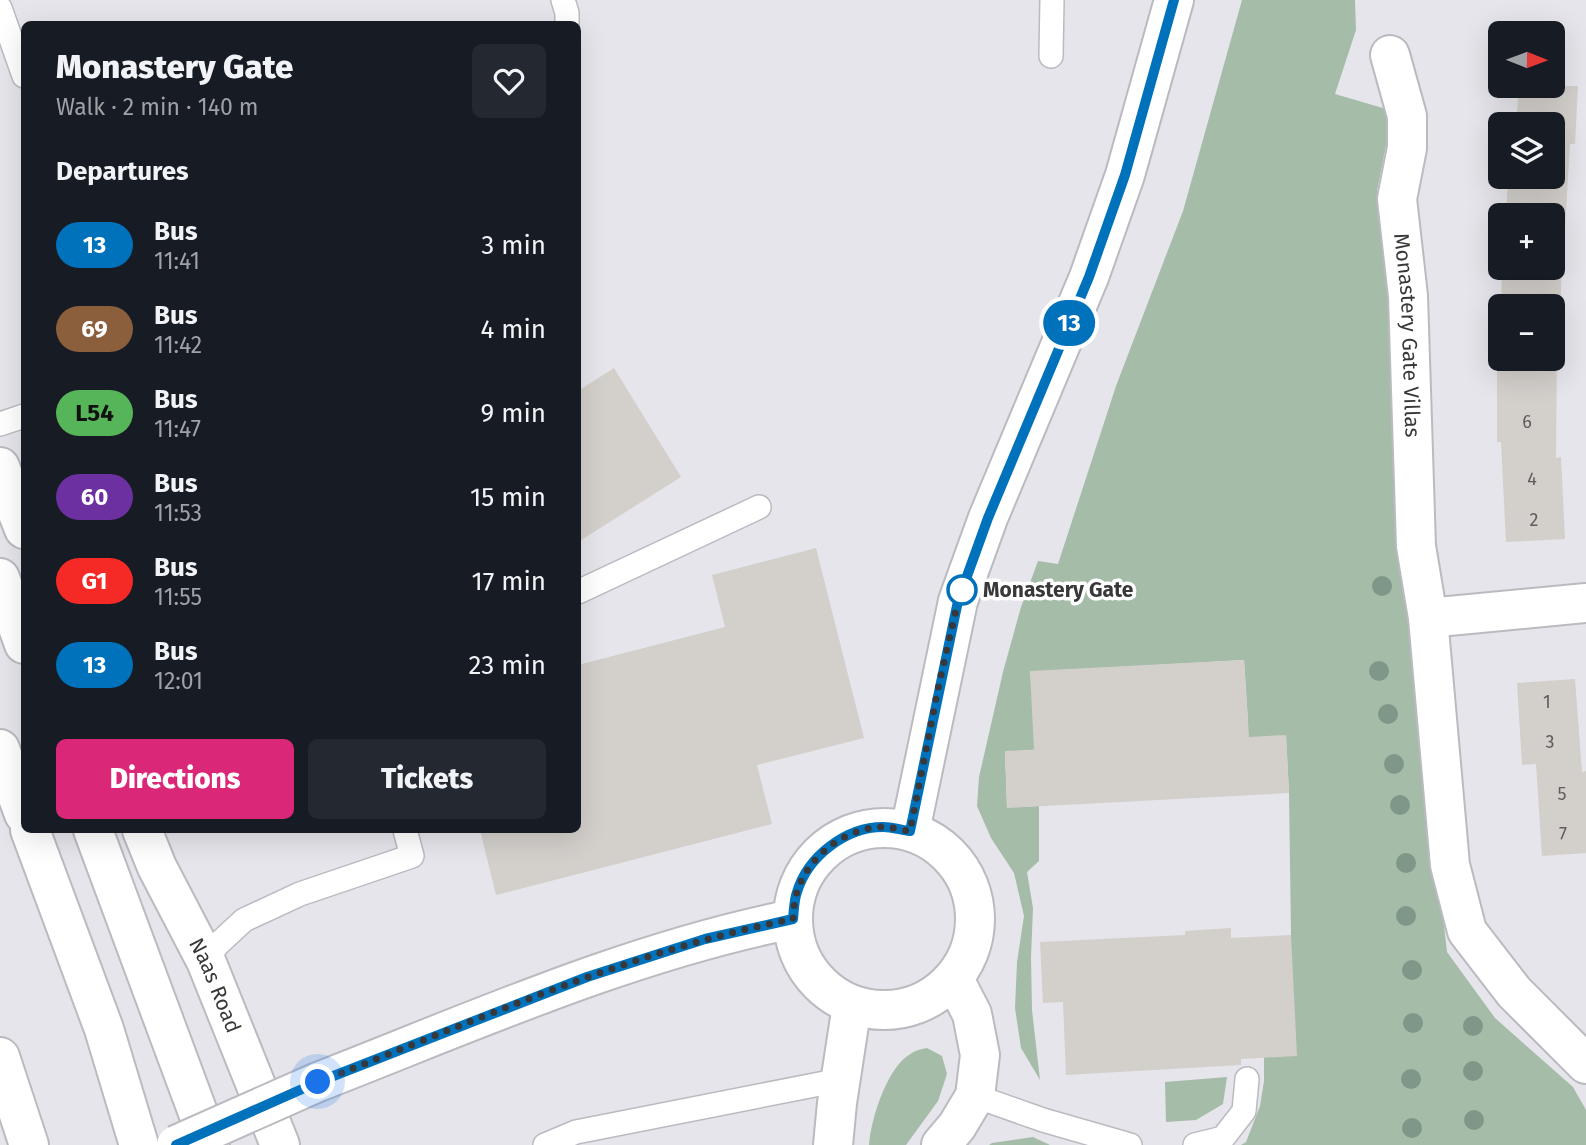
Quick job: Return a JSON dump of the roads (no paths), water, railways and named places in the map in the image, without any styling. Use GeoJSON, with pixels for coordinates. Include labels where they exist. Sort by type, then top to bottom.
{"type":"FeatureCollection","features":[{"type":"Feature","properties":{"kind":"main road"},"geometry":{"type":"LineString","coordinates":[[910,831],[958,601],[988,518],[1089,277],[1125,175],[1174,0]]}},
{"type":"Feature","properties":{"kind":"main road","name":"Monastery Gate Villas"},"geometry":{"type":"LineString","coordinates":[[1390,55],[1407,116],[1406,148],[1397,199],[1408,296],[1416,546],[1428,618],[1450,865],[1467,931],[1514,992],[1586,1064]]}},
{"type":"Feature","properties":{"kind":"main road"},"geometry":{"type":"LineString","coordinates":[[0,467],[21,521]]}},
{"type":"Feature","properties":{"kind":"main road"},"geometry":{"type":"LineString","coordinates":[[0,579],[21,636]]}},
{"type":"Feature","properties":{"kind":"main road"},"geometry":{"type":"LineString","coordinates":[[1428,618],[1586,603]]}},
{"type":"Feature","properties":{"kind":"main road"},"geometry":{"type":"LineString","coordinates":[[0,749],[21,806]]}},
{"type":"Feature","properties":{"kind":"main road"},"geometry":{"type":"LineString","coordinates":[[881,827],[910,831],[937,844],[959,865],[972,892],[976,923],[970,953],[954,979],[933,997],[907,1008],[879,1011],[852,1005],[828,991],[808,971],[797,946],[793,919],[797,891],[810,866],[829,845],[854,832],[881,827]]}},
{"type":"Feature","properties":{"kind":"main road"},"geometry":{"type":"LineString","coordinates":[[31,833],[104,1029],[139,1145]]}},
{"type":"Feature","properties":{"kind":"main road"},"geometry":{"type":"LineString","coordinates":[[94,833],[211,1145]]}},
{"type":"Feature","properties":{"kind":"main road","name":"Naas Road"},"geometry":{"type":"LineString","coordinates":[[143,833],[157,867],[206,961],[280,1145]]}},
{"type":"Feature","properties":{"kind":"main road"},"geometry":{"type":"LineString","coordinates":[[176,1145],[318,1082],[587,977],[705,939],[793,919]]}},
{"type":"Feature","properties":{"kind":"main road"},"geometry":{"type":"LineString","coordinates":[[941,1145],[957,1126],[975,1096],[980,1055],[972,1014],[954,979]]}},
{"type":"Feature","properties":{"kind":"main road"},"geometry":{"type":"LineString","coordinates":[[833,1145],[852,1005]]}},
{"type":"Feature","properties":{"kind":"main road"},"geometry":{"type":"LineString","coordinates":[[0,1057],[29,1145]]}},
{"type":"Feature","properties":{"kind":"lane"},"geometry":{"type":"LineString","coordinates":[[563,0],[568,13],[567,21]]}},
{"type":"Feature","properties":{"kind":"lane"},"geometry":{"type":"LineString","coordinates":[[1051,56],[1052,0]]}},
{"type":"Feature","properties":{"kind":"lane"},"geometry":{"type":"LineString","coordinates":[[0,8],[21,68]]}},
{"type":"Feature","properties":{"kind":"lane"},"geometry":{"type":"LineString","coordinates":[[0,424],[21,417]]}},
{"type":"Feature","properties":{"kind":"lane"},"geometry":{"type":"LineString","coordinates":[[581,591],[760,507]]}},
{"type":"Feature","properties":{"kind":"lane"},"geometry":{"type":"LineString","coordinates":[[206,961],[217,946],[244,920],[300,894],[411,856],[406,833]]}},
{"type":"Feature","properties":{"kind":"lane"},"geometry":{"type":"LineString","coordinates":[[1195,1145],[1223,1139],[1244,1111],[1247,1079]]}},
{"type":"Feature","properties":{"kind":"lane"},"geometry":{"type":"LineString","coordinates":[[545,1145],[576,1132],[840,1080]]}},
{"type":"Feature","properties":{"kind":"lane"},"geometry":{"type":"LineString","coordinates":[[975,1096],[1043,1120],[1130,1145]]}},
{"type":"Feature","properties":{"kind":"place","name":"Monastery Gate"},"geometry":{"type":"Point","coordinates":[962,590]}}]}
